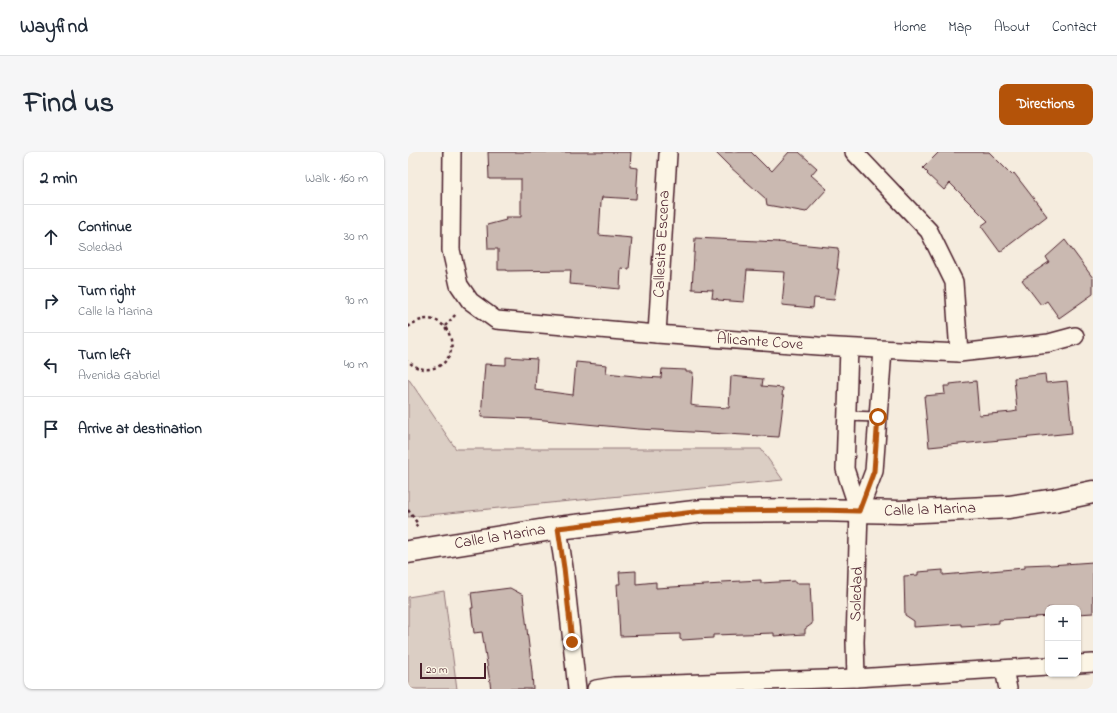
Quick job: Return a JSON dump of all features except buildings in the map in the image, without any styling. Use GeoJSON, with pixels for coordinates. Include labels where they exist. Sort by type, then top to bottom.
{"type":"FeatureCollection","features":[{"type":"Feature","properties":{"kind":"street","name":"Alicante Cove"},"geometry":{"type":"LineString","coordinates":[[452,152],[451,250],[459,285],[470,301],[496,320],[657,334],[849,348],[959,353],[1048,343],[1076,336]]}},
{"type":"Feature","properties":{"kind":"street"},"geometry":{"type":"LineString","coordinates":[[854,152],[929,231],[954,282],[959,353]]}},
{"type":"Feature","properties":{"kind":"street","name":"Callesita Escena"},"geometry":{"type":"LineString","coordinates":[[657,334],[668,154]]}},
{"type":"Feature","properties":{"kind":"street","name":"Soledad"},"geometry":{"type":"LineString","coordinates":[[849,348],[845,469],[859,511]]}},
{"type":"Feature","properties":{"kind":"street","name":"Soledad"},"geometry":{"type":"LineString","coordinates":[[856,678],[855,642],[859,511],[874,471],[883,350]]}},
{"type":"Feature","properties":{"kind":"street","name":"Calle la Marina"},"geometry":{"type":"LineString","coordinates":[[408,552],[558,528],[703,511],[817,510],[900,512],[1009,507],[1093,492]]}},
{"type":"Feature","properties":{"kind":"street"},"geometry":{"type":"LineString","coordinates":[[558,528],[564,568],[577,689]]}},
{"type":"Feature","properties":{"kind":"street"},"geometry":{"type":"LineString","coordinates":[[1081,664],[1093,663]]}},
{"type":"Feature","properties":{"kind":"street"},"geometry":{"type":"LineString","coordinates":[[596,689],[614,686],[856,678],[1045,666]]}},
{"type":"Feature","properties":{"kind":"street"},"geometry":{"type":"LineString","coordinates":[[1004,669],[1008,689]]}},
{"type":"Feature","properties":{"kind":"lane"},"geometry":{"type":"LineString","coordinates":[[847,416],[878,417]]}},
{"type":"Feature","properties":{"kind":"path"},"geometry":{"type":"LineString","coordinates":[[408,327],[414,322],[422,319],[438,321],[445,326],[450,333],[452,341],[452,349],[448,357],[443,364],[436,368],[419,368],[408,361]]}},
{"type":"Feature","properties":{"kind":"path"},"geometry":{"type":"LineString","coordinates":[[408,510],[418,524],[408,532]]}},
{"type":"Feature","properties":{"kind":"shaded area"},"geometry":{"type":"Polygon","coordinates":[[[408,378],[456,449],[761,449],[783,480],[408,517],[408,378]]]}},
{"type":"Feature","properties":{"kind":"shaded area"},"geometry":{"type":"Polygon","coordinates":[[[444,591],[457,689],[408,689],[408,597],[444,591]]]}},
{"type":"Feature","properties":{"kind":"route"},"geometry":{"type":"LineString","coordinates":[[572,642],[558,528],[703,511],[859,511],[874,471],[878,417]]}}]}
